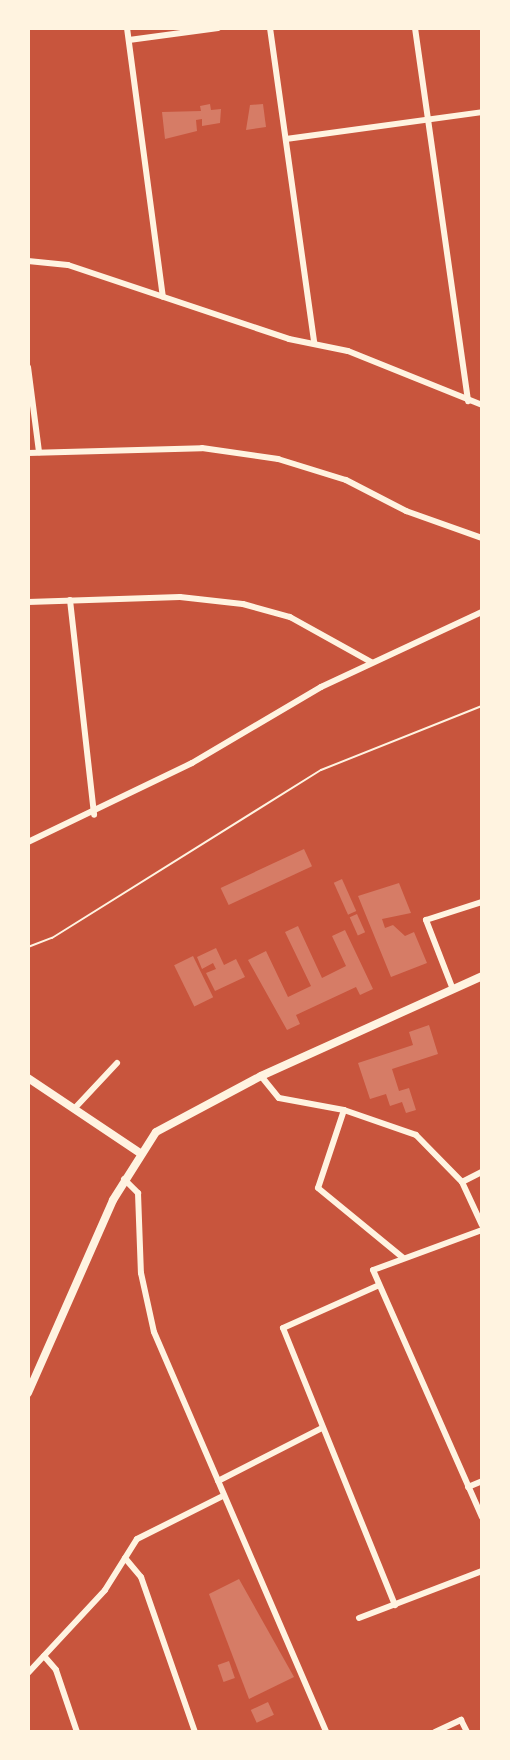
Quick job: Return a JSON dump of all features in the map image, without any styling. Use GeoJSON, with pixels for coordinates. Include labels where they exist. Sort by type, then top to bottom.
{"type":"FeatureCollection","features":[{"type":"Feature","properties":{"kind":"main road"},"geometry":{"type":"LineString","coordinates":[[28,1394],[124,1179],[140,1153],[174,1120],[261,1076],[452,987],[482,976]]}},
{"type":"Feature","properties":{"kind":"street"},"geometry":{"type":"LineString","coordinates":[[127,28],[163,297]]}},
{"type":"Feature","properties":{"kind":"street"},"geometry":{"type":"LineString","coordinates":[[129,40],[218,28]]}},
{"type":"Feature","properties":{"kind":"street"},"geometry":{"type":"LineString","coordinates":[[270,28],[314,343]]}},
{"type":"Feature","properties":{"kind":"street"},"geometry":{"type":"LineString","coordinates":[[414,28],[468,401]]}},
{"type":"Feature","properties":{"kind":"street"},"geometry":{"type":"LineString","coordinates":[[286,139],[482,112]]}},
{"type":"Feature","properties":{"kind":"street"},"geometry":{"type":"LineString","coordinates":[[28,261],[68,265],[314,343],[482,405]]}},
{"type":"Feature","properties":{"kind":"street"},"geometry":{"type":"LineString","coordinates":[[28,367],[39,452]]}},
{"type":"Feature","properties":{"kind":"street"},"geometry":{"type":"LineString","coordinates":[[28,453],[202,448],[278,459],[346,480],[406,511],[482,538]]}},
{"type":"Feature","properties":{"kind":"street"},"geometry":{"type":"LineString","coordinates":[[28,602],[180,597],[243,604],[290,618],[371,662]]}},
{"type":"Feature","properties":{"kind":"street"},"geometry":{"type":"LineString","coordinates":[[70,600],[94,815]]}},
{"type":"Feature","properties":{"kind":"street"},"geometry":{"type":"LineString","coordinates":[[28,842],[94,815],[371,662],[482,612]]}},
{"type":"Feature","properties":{"kind":"street"},"geometry":{"type":"LineString","coordinates":[[452,987],[426,920],[482,902]]}},
{"type":"Feature","properties":{"kind":"street"},"geometry":{"type":"LineString","coordinates":[[74,1109],[117,1063]]}},
{"type":"Feature","properties":{"kind":"street"},"geometry":{"type":"LineString","coordinates":[[261,1076],[279,1098],[344,1110],[416,1135],[462,1182],[482,1225]]}},
{"type":"Feature","properties":{"kind":"street"},"geometry":{"type":"LineString","coordinates":[[28,1078],[140,1153]]}},
{"type":"Feature","properties":{"kind":"street"},"geometry":{"type":"LineString","coordinates":[[344,1110],[318,1188],[402,1257]]}},
{"type":"Feature","properties":{"kind":"street"},"geometry":{"type":"LineString","coordinates":[[462,1182],[482,1172]]}},
{"type":"Feature","properties":{"kind":"street"},"geometry":{"type":"LineString","coordinates":[[124,1179],[138,1193],[141,1273],[151,1323],[218,1481],[221,1497],[326,1731]]}},
{"type":"Feature","properties":{"kind":"street"},"geometry":{"type":"LineString","coordinates":[[482,1230],[402,1257],[374,1270],[377,1286],[482,1517]]}},
{"type":"Feature","properties":{"kind":"street"},"geometry":{"type":"LineString","coordinates":[[377,1286],[283,1328],[395,1605]]}},
{"type":"Feature","properties":{"kind":"street"},"geometry":{"type":"LineString","coordinates":[[218,1481],[322,1428]]}},
{"type":"Feature","properties":{"kind":"street"},"geometry":{"type":"LineString","coordinates":[[468,1487],[482,1481]]}},
{"type":"Feature","properties":{"kind":"street"},"geometry":{"type":"LineString","coordinates":[[28,1673],[105,1590],[137,1539],[221,1497]]}},
{"type":"Feature","properties":{"kind":"street"},"geometry":{"type":"LineString","coordinates":[[125,1558],[141,1578],[195,1731]]}},
{"type":"Feature","properties":{"kind":"street"},"geometry":{"type":"LineString","coordinates":[[359,1618],[482,1571]]}},
{"type":"Feature","properties":{"kind":"street"},"geometry":{"type":"LineString","coordinates":[[44,1656],[56,1670],[77,1731]]}},
{"type":"Feature","properties":{"kind":"street"},"geometry":{"type":"LineString","coordinates":[[435,1731],[461,1719],[467,1731]]}},
{"type":"Feature","properties":{"kind":"path"},"geometry":{"type":"LineString","coordinates":[[28,946],[52,938],[321,770],[482,706]]}},
{"type":"Feature","properties":{"kind":"building"},"geometry":{"type":"Polygon","coordinates":[[[210,104],[211,110],[221,109],[220,123],[202,126],[202,119],[196,120],[197,131],[165,139],[162,112],[201,111],[200,106],[210,104]]]}},
{"type":"Feature","properties":{"kind":"building"},"geometry":{"type":"Polygon","coordinates":[[[263,104],[266,127],[246,130],[250,105],[263,104]]]}},
{"type":"Feature","properties":{"kind":"building"},"geometry":{"type":"Polygon","coordinates":[[[304,849],[312,866],[229,905],[221,888],[304,849]]]}},
{"type":"Feature","properties":{"kind":"building"},"geometry":{"type":"Polygon","coordinates":[[[342,879],[356,911],[348,915],[334,883],[342,879]]]}},
{"type":"Feature","properties":{"kind":"building"},"geometry":{"type":"Polygon","coordinates":[[[399,883],[411,913],[382,919],[385,928],[393,925],[405,936],[414,932],[427,963],[391,977],[358,896],[399,883]]]}},
{"type":"Feature","properties":{"kind":"building"},"geometry":{"type":"Polygon","coordinates":[[[357,914],[365,932],[358,936],[350,917],[357,914]]]}},
{"type":"Feature","properties":{"kind":"building"},"geometry":{"type":"Polygon","coordinates":[[[298,926],[322,978],[346,966],[332,936],[345,930],[373,989],[360,995],[356,987],[296,1015],[300,1024],[287,1030],[248,960],[266,951],[288,997],[311,986],[285,932],[298,926]]]}},
{"type":"Feature","properties":{"kind":"building"},"geometry":{"type":"Polygon","coordinates":[[[216,948],[224,965],[236,959],[245,977],[215,991],[206,973],[216,969],[213,963],[202,969],[197,957],[216,948]]]}},
{"type":"Feature","properties":{"kind":"building"},"geometry":{"type":"Polygon","coordinates":[[[193,956],[213,997],[194,1007],[174,965],[193,956]]]}},
{"type":"Feature","properties":{"kind":"building"},"geometry":{"type":"Polygon","coordinates":[[[429,1025],[438,1054],[392,1069],[399,1091],[409,1088],[416,1110],[406,1113],[402,1102],[390,1106],[386,1094],[370,1099],[358,1063],[413,1045],[409,1032],[429,1025]]]}},
{"type":"Feature","properties":{"kind":"building"},"geometry":{"type":"Polygon","coordinates":[[[239,1579],[294,1677],[249,1699],[209,1594],[239,1579]]]}},
{"type":"Feature","properties":{"kind":"building"},"geometry":{"type":"Polygon","coordinates":[[[229,1661],[235,1678],[224,1682],[218,1665],[229,1661]]]}},
{"type":"Feature","properties":{"kind":"building"},"geometry":{"type":"Polygon","coordinates":[[[268,1702],[274,1715],[257,1723],[251,1710],[268,1702]]]}}]}
